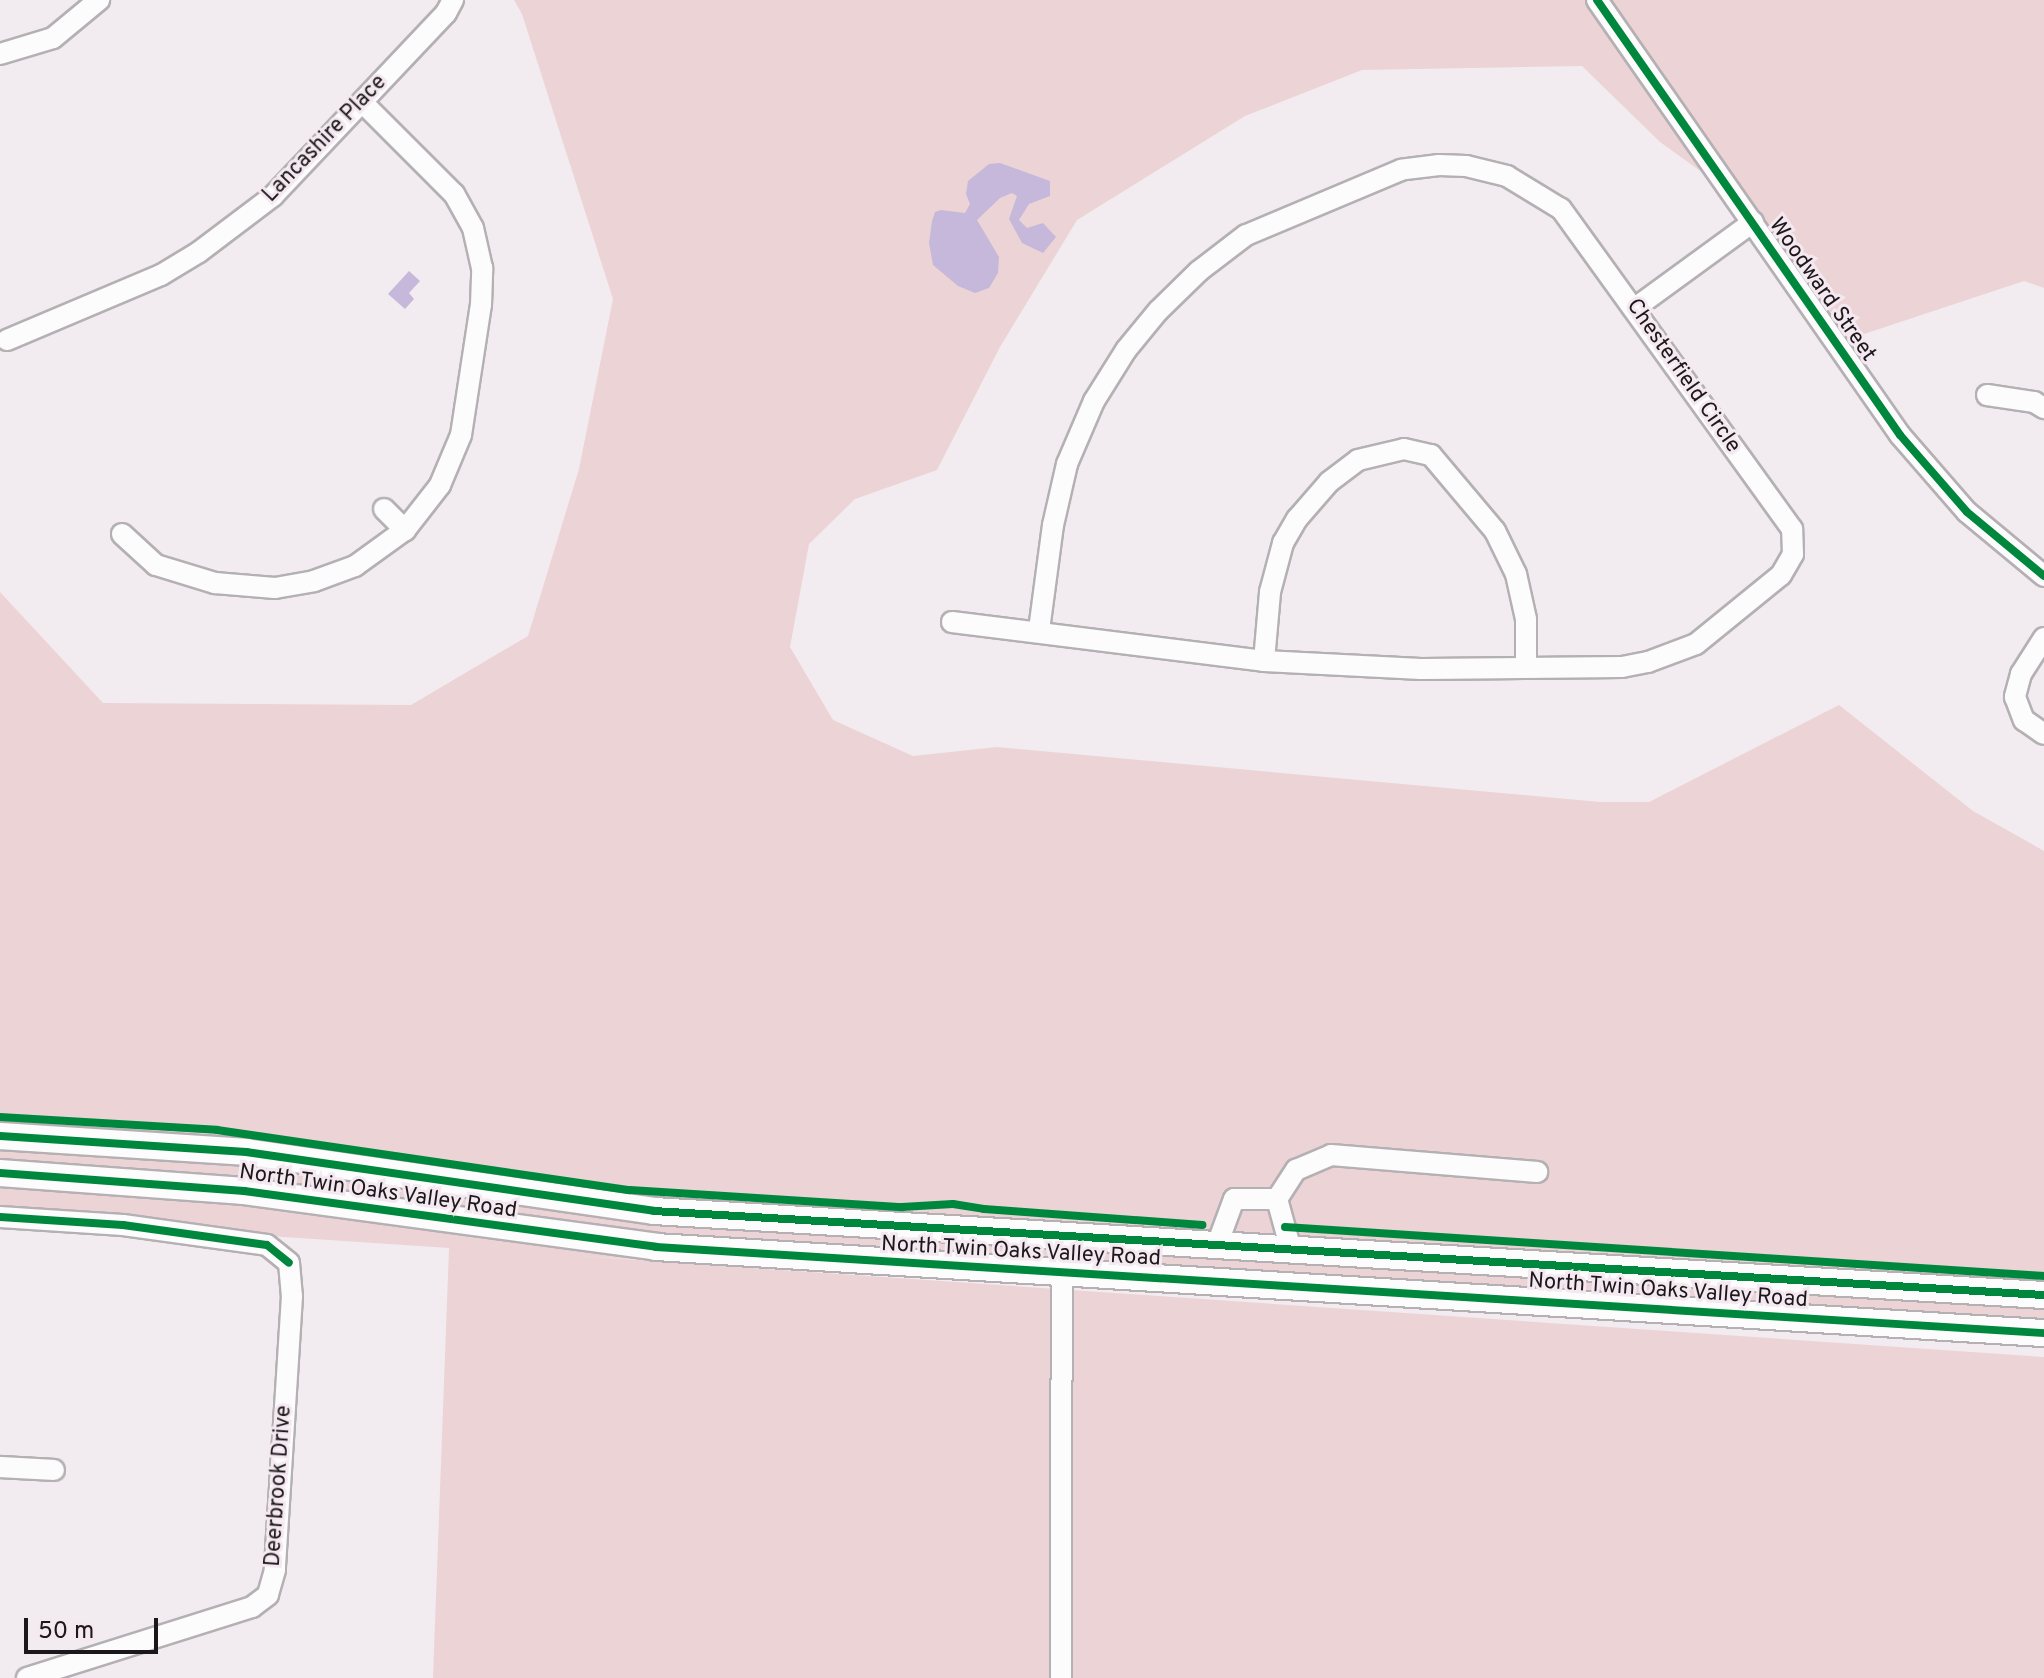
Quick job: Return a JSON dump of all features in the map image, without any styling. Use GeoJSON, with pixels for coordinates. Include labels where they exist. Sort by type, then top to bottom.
{"type":"FeatureCollection","features":[{"type":"Feature","properties":{"kind":"main road","name":"North Twin Oaks Valley Road"},"geometry":{"type":"LineString","coordinates":[[0,1136],[246,1152],[654,1211],[2044,1295]]}},
{"type":"Feature","properties":{"kind":"main road","name":"North Twin Oaks Valley Road"},"geometry":{"type":"LineString","coordinates":[[0,1173],[244,1191],[656,1247],[2044,1333]]}},
{"type":"Feature","properties":{"kind":"main road"},"geometry":{"type":"LineString","coordinates":[[1300,1250],[1349,1270],[1422,1278],[1440,1294],[1469,1279],[1577,1284],[1616,1269]]}},
{"type":"Feature","properties":{"kind":"street"},"geometry":{"type":"LineString","coordinates":[[0,54],[53,38],[99,0]]}},
{"type":"Feature","properties":{"kind":"street","name":"Lancashire Place"},"geometry":{"type":"LineString","coordinates":[[7,340],[161,275],[199,252],[273,196],[446,13],[453,0]]}},
{"type":"Feature","properties":{"kind":"street","name":"Woodward Street"},"geometry":{"type":"LineString","coordinates":[[1597,0],[1900,435],[1967,512],[2044,576]]}},
{"type":"Feature","properties":{"kind":"street"},"geometry":{"type":"LineString","coordinates":[[122,534],[156,565],[215,583],[275,588],[314,581],[355,566],[405,530],[440,485],[461,435],[481,305],[482,268],[473,228],[454,194],[363,103]]}},
{"type":"Feature","properties":{"kind":"street","name":"Chesterfield Circle"},"geometry":{"type":"LineString","coordinates":[[952,622],[1039,630],[1264,661],[1421,669],[1622,667],[1648,662],[1696,644],[1781,575],[1793,554],[1792,529],[1561,209],[1507,176],[1466,166],[1439,165],[1401,170],[1246,235],[1199,271],[1158,311],[1126,350],[1094,401],[1063,480],[1053,525],[1039,630]]}},
{"type":"Feature","properties":{"kind":"street"},"geometry":{"type":"LineString","coordinates":[[1635,308],[1753,222]]}},
{"type":"Feature","properties":{"kind":"street"},"geometry":{"type":"LineString","coordinates":[[1987,395],[2034,402],[2044,408]]}},
{"type":"Feature","properties":{"kind":"street"},"geometry":{"type":"LineString","coordinates":[[1264,661],[1270,592],[1283,543],[1297,519],[1329,482],[1358,460],[1404,449],[1431,455],[1495,531],[1516,574],[1526,619],[1526,667]]}},
{"type":"Feature","properties":{"kind":"street"},"geometry":{"type":"LineString","coordinates":[[384,509],[405,530]]}},
{"type":"Feature","properties":{"kind":"street"},"geometry":{"type":"LineString","coordinates":[[2044,638],[2021,674],[2015,697],[2024,720],[2044,734]]}},
{"type":"Feature","properties":{"kind":"street"},"geometry":{"type":"LineString","coordinates":[[1277,1199],[1296,1170],[1331,1155],[1537,1172]]}},
{"type":"Feature","properties":{"kind":"street"},"geometry":{"type":"LineString","coordinates":[[1217,1245],[1234,1199],[1277,1199]]}},
{"type":"Feature","properties":{"kind":"street"},"geometry":{"type":"LineString","coordinates":[[1277,1199],[1300,1250]]}},
{"type":"Feature","properties":{"kind":"street","name":"Deerbrook Drive"},"geometry":{"type":"LineString","coordinates":[[0,1217],[123,1225],[267,1245],[289,1263],[292,1296],[276,1554],[268,1595],[252,1607],[27,1678]]}},
{"type":"Feature","properties":{"kind":"street"},"geometry":{"type":"LineString","coordinates":[[1061,1678],[1062,1273]]}},
{"type":"Feature","properties":{"kind":"street"},"geometry":{"type":"LineString","coordinates":[[0,1467],[54,1470]]}},
{"type":"Feature","properties":{"kind":"shaded area"},"geometry":{"type":"Polygon","coordinates":[[[514,0],[2044,0],[2044,288],[2024,281],[1852,338],[1735,196],[1660,142],[1582,66],[1362,70],[1245,116],[1077,220],[1000,347],[937,470],[855,499],[809,544],[790,647],[833,720],[913,756],[997,747],[1600,802],[1649,802],[1839,705],[1973,811],[2044,851],[2044,1339],[578,1256],[2044,1357],[2044,1678],[433,1678],[449,1248],[0,1218],[0,592],[103,703],[411,705],[528,636],[579,469],[613,299],[522,14],[514,0]]]}},
{"type":"Feature","properties":{"kind":"shaded area"},"geometry":{"type":"Polygon","coordinates":[[[1000,163],[1050,181],[1050,196],[1029,204],[1019,220],[1027,228],[1043,223],[1056,237],[1043,253],[1022,243],[1009,219],[1017,196],[1012,193],[1000,198],[977,220],[999,257],[998,273],[989,288],[975,293],[958,286],[933,265],[929,243],[932,221],[935,212],[941,210],[965,213],[970,204],[966,194],[968,181],[989,164],[1000,163]]]}},
{"type":"Feature","properties":{"kind":"shaded area"},"geometry":{"type":"Polygon","coordinates":[[[409,271],[420,281],[409,293],[414,299],[405,309],[388,294],[409,271]]]}},
{"type":"Feature","properties":{"kind":"cycle path"},"geometry":{"type":"LineString","coordinates":[[1597,0],[1900,435],[1967,512],[2044,576]]}},
{"type":"Feature","properties":{"kind":"cycle path"},"geometry":{"type":"LineString","coordinates":[[0,1117],[217,1130],[630,1190],[902,1207],[953,1204],[1202,1225]]}},
{"type":"Feature","properties":{"kind":"cycle path"},"geometry":{"type":"LineString","coordinates":[[0,1136],[246,1152],[654,1211],[2044,1295]]}},
{"type":"Feature","properties":{"kind":"cycle path"},"geometry":{"type":"LineString","coordinates":[[0,1173],[244,1191],[656,1247],[2044,1333]]}},
{"type":"Feature","properties":{"kind":"cycle path"},"geometry":{"type":"LineString","coordinates":[[0,1217],[123,1225],[267,1245],[289,1263]]}},
{"type":"Feature","properties":{"kind":"cycle path"},"geometry":{"type":"LineString","coordinates":[[1285,1227],[2044,1276]]}}]}
